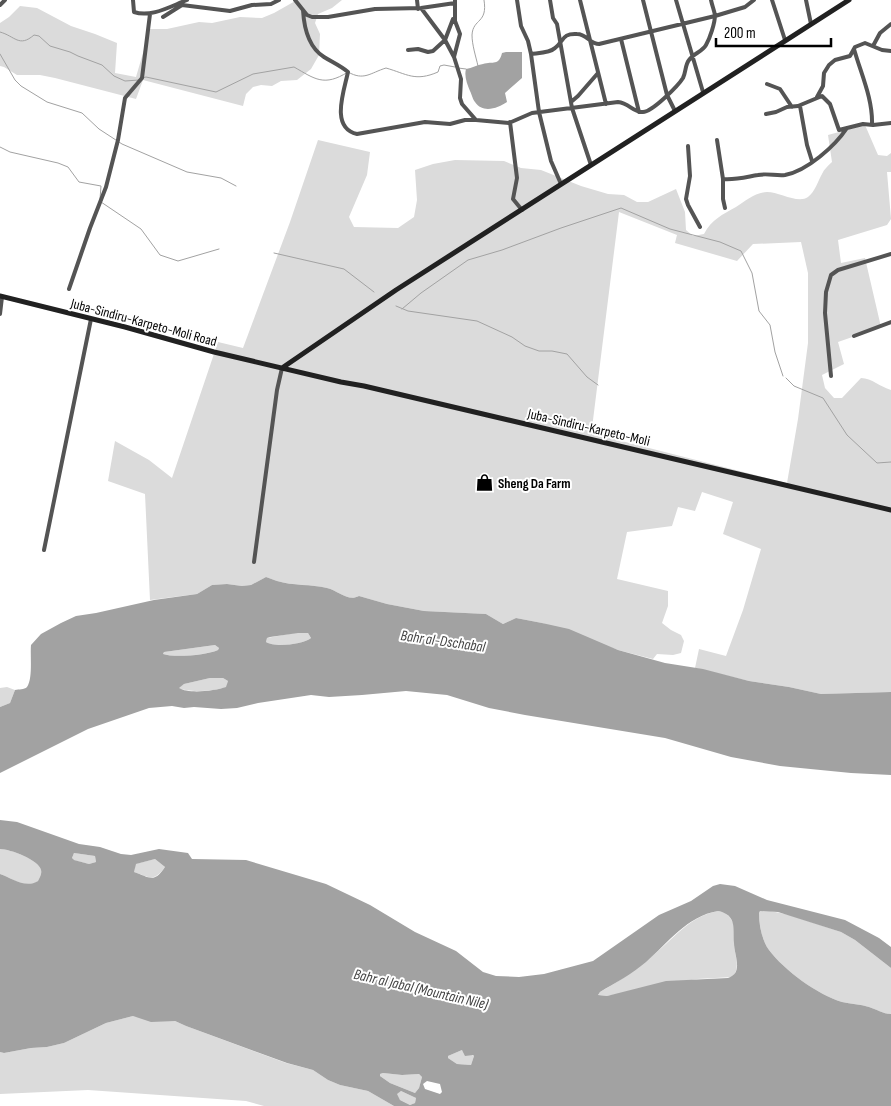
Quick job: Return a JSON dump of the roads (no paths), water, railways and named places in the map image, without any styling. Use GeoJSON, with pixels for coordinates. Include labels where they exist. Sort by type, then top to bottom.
{"type":"FeatureCollection","features":[{"type":"Feature","properties":{"kind":"main road"},"geometry":{"type":"LineString","coordinates":[[282,368],[396,290],[845,1]]}},
{"type":"Feature","properties":{"kind":"main road","name":"Juba-Sindiru-Karpeto-Moli Road"},"geometry":{"type":"LineString","coordinates":[[1,296],[282,368]]}},
{"type":"Feature","properties":{"kind":"main road","name":"Juba-Sindiru-Karpeto-Moli"},"geometry":{"type":"LineString","coordinates":[[282,368],[891,510]]}},
{"type":"Feature","properties":{"kind":"street"},"geometry":{"type":"LineString","coordinates":[[0,5],[5,0]]}},
{"type":"Feature","properties":{"kind":"street"},"geometry":{"type":"LineString","coordinates":[[133,0],[134,12],[142,15],[150,14],[185,0]]}},
{"type":"Feature","properties":{"kind":"street"},"geometry":{"type":"LineString","coordinates":[[163,17],[182,5],[230,12],[252,5],[271,4],[279,0]]}},
{"type":"Feature","properties":{"kind":"street"},"geometry":{"type":"LineString","coordinates":[[295,0],[307,15],[323,17],[375,9],[420,8],[455,2],[454,17],[445,40],[431,52],[418,49],[408,50]]}},
{"type":"Feature","properties":{"kind":"street"},"geometry":{"type":"LineString","coordinates":[[417,0],[420,8],[445,40],[454,57],[461,79],[461,102],[476,120]]}},
{"type":"Feature","properties":{"kind":"street"},"geometry":{"type":"LineString","coordinates":[[517,0],[521,26],[528,41],[531,54],[539,112],[551,161],[561,184]]}},
{"type":"Feature","properties":{"kind":"street"},"geometry":{"type":"LineString","coordinates":[[550,0],[553,18],[557,24],[572,108],[591,165]]}},
{"type":"Feature","properties":{"kind":"street"},"geometry":{"type":"LineString","coordinates":[[580,0],[606,104]]}},
{"type":"Feature","properties":{"kind":"street"},"geometry":{"type":"LineString","coordinates":[[643,0],[668,95],[675,111]]}},
{"type":"Feature","properties":{"kind":"street"},"geometry":{"type":"LineString","coordinates":[[676,0],[704,92]]}},
{"type":"Feature","properties":{"kind":"street"},"geometry":{"type":"LineString","coordinates":[[303,10],[306,30],[313,47],[322,56],[348,72],[341,114],[344,127],[349,132],[357,134],[425,122],[445,124],[465,120],[510,122],[527,114],[618,102],[627,103],[639,112],[648,110],[668,95],[681,81],[685,75],[687,62],[693,55],[701,52],[707,44],[715,16],[711,0]]}},
{"type":"Feature","properties":{"kind":"street"},"geometry":{"type":"LineString","coordinates":[[744,0],[745,7]]}},
{"type":"Feature","properties":{"kind":"street"},"geometry":{"type":"LineString","coordinates":[[531,54],[553,50],[565,36],[582,34],[595,44],[715,16],[745,7],[754,0]]}},
{"type":"Feature","properties":{"kind":"street"},"geometry":{"type":"LineString","coordinates":[[772,0],[785,40]]}},
{"type":"Feature","properties":{"kind":"street"},"geometry":{"type":"LineString","coordinates":[[806,0],[812,24]]}},
{"type":"Feature","properties":{"kind":"street"},"geometry":{"type":"LineString","coordinates":[[69,289],[106,187],[118,140],[125,98],[142,78],[150,14]]}},
{"type":"Feature","properties":{"kind":"street"},"geometry":{"type":"LineString","coordinates":[[454,17],[460,34],[454,57]]}},
{"type":"Feature","properties":{"kind":"street"},"geometry":{"type":"LineString","coordinates":[[873,46],[880,33],[891,24]]}},
{"type":"Feature","properties":{"kind":"street"},"geometry":{"type":"LineString","coordinates":[[620,39],[639,112]]}},
{"type":"Feature","properties":{"kind":"street"},"geometry":{"type":"LineString","coordinates":[[891,52],[865,44],[858,45],[850,56],[835,60],[829,65],[824,73],[823,86],[838,129],[841,130],[863,124],[891,123]]}},
{"type":"Feature","properties":{"kind":"street"},"geometry":{"type":"LineString","coordinates":[[854,49],[867,87],[872,125]]}},
{"type":"Feature","properties":{"kind":"street"},"geometry":{"type":"LineString","coordinates":[[571,102],[598,73]]}},
{"type":"Feature","properties":{"kind":"street"},"geometry":{"type":"LineString","coordinates":[[767,84],[780,89],[792,107]]}},
{"type":"Feature","properties":{"kind":"street"},"geometry":{"type":"LineString","coordinates":[[817,98],[823,86]]}},
{"type":"Feature","properties":{"kind":"street"},"geometry":{"type":"LineString","coordinates":[[766,114],[787,107],[800,106],[822,96],[826,98]]}},
{"type":"Feature","properties":{"kind":"street"},"geometry":{"type":"LineString","coordinates":[[800,106],[812,161]]}},
{"type":"Feature","properties":{"kind":"street"},"geometry":{"type":"LineString","coordinates":[[510,122],[517,178],[513,199],[522,210]]}},
{"type":"Feature","properties":{"kind":"street"},"geometry":{"type":"LineString","coordinates":[[723,179],[738,179],[762,174],[779,176],[788,174],[812,161],[836,143],[847,128]]}},
{"type":"Feature","properties":{"kind":"street"},"geometry":{"type":"LineString","coordinates":[[717,140],[725,208]]}},
{"type":"Feature","properties":{"kind":"street"},"geometry":{"type":"LineString","coordinates":[[688,146],[690,176],[686,199],[700,228]]}},
{"type":"Feature","properties":{"kind":"street"},"geometry":{"type":"LineString","coordinates":[[832,376],[825,313],[826,292],[831,275],[838,270],[891,254]]}},
{"type":"Feature","properties":{"kind":"street"},"geometry":{"type":"LineString","coordinates":[[0,314],[1,296]]}},
{"type":"Feature","properties":{"kind":"street"},"geometry":{"type":"LineString","coordinates":[[44,550],[91,319]]}},
{"type":"Feature","properties":{"kind":"street"},"geometry":{"type":"LineString","coordinates":[[854,336],[891,322]]}},
{"type":"Feature","properties":{"kind":"street"},"geometry":{"type":"LineString","coordinates":[[254,562],[277,390],[282,368]]}},
{"type":"Feature","properties":{"kind":"water"},"geometry":{"type":"Polygon","coordinates":[[[522,52],[522,78],[505,93],[507,102],[491,109],[482,108],[473,99],[466,80],[466,69],[495,62],[499,60],[502,53],[522,52]]]}},
{"type":"Feature","properties":{"kind":"water","name":"Bahr al-Dschabal"},"geometry":{"type":"Polygon","coordinates":[[[266,577],[283,583],[327,588],[351,598],[359,596],[424,611],[486,614],[503,624],[516,618],[569,629],[618,650],[665,663],[703,669],[749,681],[821,694],[891,692],[891,775],[780,766],[731,757],[665,738],[489,708],[447,695],[406,691],[329,697],[311,695],[237,708],[184,708],[172,706],[149,708],[88,729],[0,773],[0,707],[10,703],[15,690],[27,687],[31,673],[31,645],[41,634],[76,616],[154,600],[197,594],[212,585],[251,585],[266,577]],[[308,633],[270,637],[267,638],[266,642],[276,645],[289,644],[311,638],[308,633]],[[215,645],[164,652],[163,654],[175,656],[191,655],[213,652],[219,648],[215,645]],[[210,678],[184,684],[179,688],[189,691],[202,691],[226,687],[228,681],[223,678],[210,678]]]}},
{"type":"Feature","properties":{"kind":"water","name":"Bahr al Jabal (Mountain Nile)"},"geometry":{"type":"Polygon","coordinates":[[[0,820],[17,822],[79,844],[100,847],[121,854],[131,855],[159,849],[188,853],[192,859],[246,860],[326,884],[370,905],[415,932],[456,951],[483,972],[496,976],[519,977],[544,974],[593,961],[659,915],[691,901],[713,886],[720,884],[735,886],[767,900],[845,920],[879,938],[891,947],[891,968],[855,940],[841,932],[778,912],[760,911],[759,913],[761,933],[769,950],[783,966],[802,981],[833,999],[891,1014],[891,1106],[394,1106],[368,1091],[340,1085],[313,1070],[287,1063],[175,1021],[151,1022],[133,1016],[106,1023],[64,1043],[47,1047],[0,1052],[0,874],[28,884],[38,881],[41,871],[39,866],[30,859],[5,849],[0,849],[0,820]],[[74,853],[72,858],[89,864],[96,862],[95,856],[74,853]],[[155,859],[136,864],[134,872],[151,878],[158,876],[165,867],[155,859]],[[718,911],[697,918],[687,924],[641,966],[598,995],[607,996],[666,981],[728,978],[733,976],[736,972],[737,963],[734,948],[734,927],[731,919],[718,911]],[[462,1050],[448,1056],[457,1064],[471,1065],[474,1056],[465,1056],[462,1050]],[[383,1073],[380,1076],[390,1083],[415,1093],[419,1088],[422,1077],[419,1074],[383,1073]],[[427,1081],[423,1084],[425,1089],[440,1094],[442,1092],[440,1084],[427,1081]],[[401,1091],[397,1094],[400,1100],[410,1105],[415,1103],[416,1098],[401,1091]]]}},
{"type":"Feature","properties":{"kind":"waterway"},"geometry":{"type":"LineString","coordinates":[[478,66],[472,35],[475,26],[484,13],[484,0]]}},
{"type":"Feature","properties":{"kind":"waterway"},"geometry":{"type":"LineString","coordinates":[[0,32],[21,41],[29,39],[34,35],[39,36],[50,46],[102,65],[114,76],[125,81],[139,80]]}},
{"type":"Feature","properties":{"kind":"waterway"},"geometry":{"type":"LineString","coordinates":[[0,54],[15,80],[21,86],[47,102],[82,113],[99,129],[122,144],[187,172],[221,178],[236,186]]}},
{"type":"Feature","properties":{"kind":"waterway"},"geometry":{"type":"LineString","coordinates":[[142,78],[146,77],[216,92],[253,74],[294,67],[320,80],[340,77],[348,72],[363,76],[386,68],[417,77],[438,72],[440,66],[455,67]]}},
{"type":"Feature","properties":{"kind":"waterway"},"geometry":{"type":"LineString","coordinates":[[458,68],[466,69]]}},
{"type":"Feature","properties":{"kind":"waterway"},"geometry":{"type":"LineString","coordinates":[[0,147],[10,152],[68,167],[79,182],[101,186],[100,199]]}},
{"type":"Feature","properties":{"kind":"waterway"},"geometry":{"type":"LineString","coordinates":[[101,202],[141,229],[160,255],[178,261],[219,249]]}},
{"type":"Feature","properties":{"kind":"waterway"},"geometry":{"type":"LineString","coordinates":[[402,309],[421,293],[468,260],[621,208],[670,229],[720,242],[741,251],[752,273],[759,311],[770,325],[775,352],[783,376]]}},
{"type":"Feature","properties":{"kind":"waterway"},"geometry":{"type":"LineString","coordinates":[[274,253],[344,269],[374,292]]}},
{"type":"Feature","properties":{"kind":"waterway"},"geometry":{"type":"LineString","coordinates":[[396,306],[408,311],[477,321],[512,337],[525,346],[539,351],[567,354],[587,377],[598,385]]}},
{"type":"Feature","properties":{"kind":"waterway"},"geometry":{"type":"LineString","coordinates":[[786,378],[794,386],[823,398],[847,435],[877,463],[891,462]]}},
{"type":"Feature","properties":{"kind":"place","name":"Sheng Da Farm"},"geometry":{"type":"Point","coordinates":[484,483]}}]}
